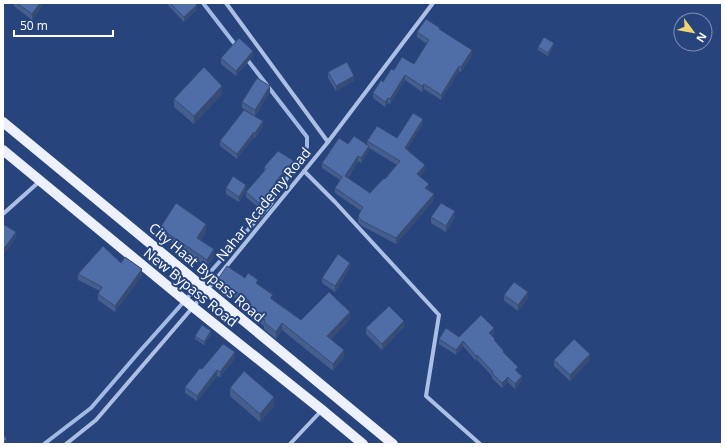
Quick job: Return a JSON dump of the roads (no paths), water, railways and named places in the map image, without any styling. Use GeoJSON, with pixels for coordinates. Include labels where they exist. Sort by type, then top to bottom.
{"type":"FeatureCollection","features":[{"type":"Feature","properties":{"kind":"main road","name":"City Haat Bypass Road"},"geometry":{"type":"LineString","coordinates":[[3,122],[393,444]]}},
{"type":"Feature","properties":{"kind":"main road","name":"New Bypass Road"},"geometry":{"type":"LineString","coordinates":[[3,150],[193,307],[363,444]]}},
{"type":"Feature","properties":{"kind":"street"},"geometry":{"type":"LineString","coordinates":[[226,3],[328,142]]}},
{"type":"Feature","properties":{"kind":"street","name":"Nahar Academy Road"},"geometry":{"type":"LineString","coordinates":[[66,444],[96,420],[193,307],[328,142],[433,3]]}},
{"type":"Feature","properties":{"kind":"street"},"geometry":{"type":"LineString","coordinates":[[304,171],[335,202],[439,315],[426,396],[480,444]]}},
{"type":"Feature","properties":{"kind":"street"},"geometry":{"type":"LineString","coordinates":[[3,214],[40,180]]}},
{"type":"Feature","properties":{"kind":"street"},"geometry":{"type":"LineString","coordinates":[[290,444],[322,410]]}},
{"type":"Feature","properties":{"kind":"waterway"},"geometry":{"type":"LineString","coordinates":[[203,3],[237,47]]}},
{"type":"Feature","properties":{"kind":"waterway"},"geometry":{"type":"LineString","coordinates":[[44,444],[91,408],[270,205],[307,147],[307,137],[246,58]]}}]}
